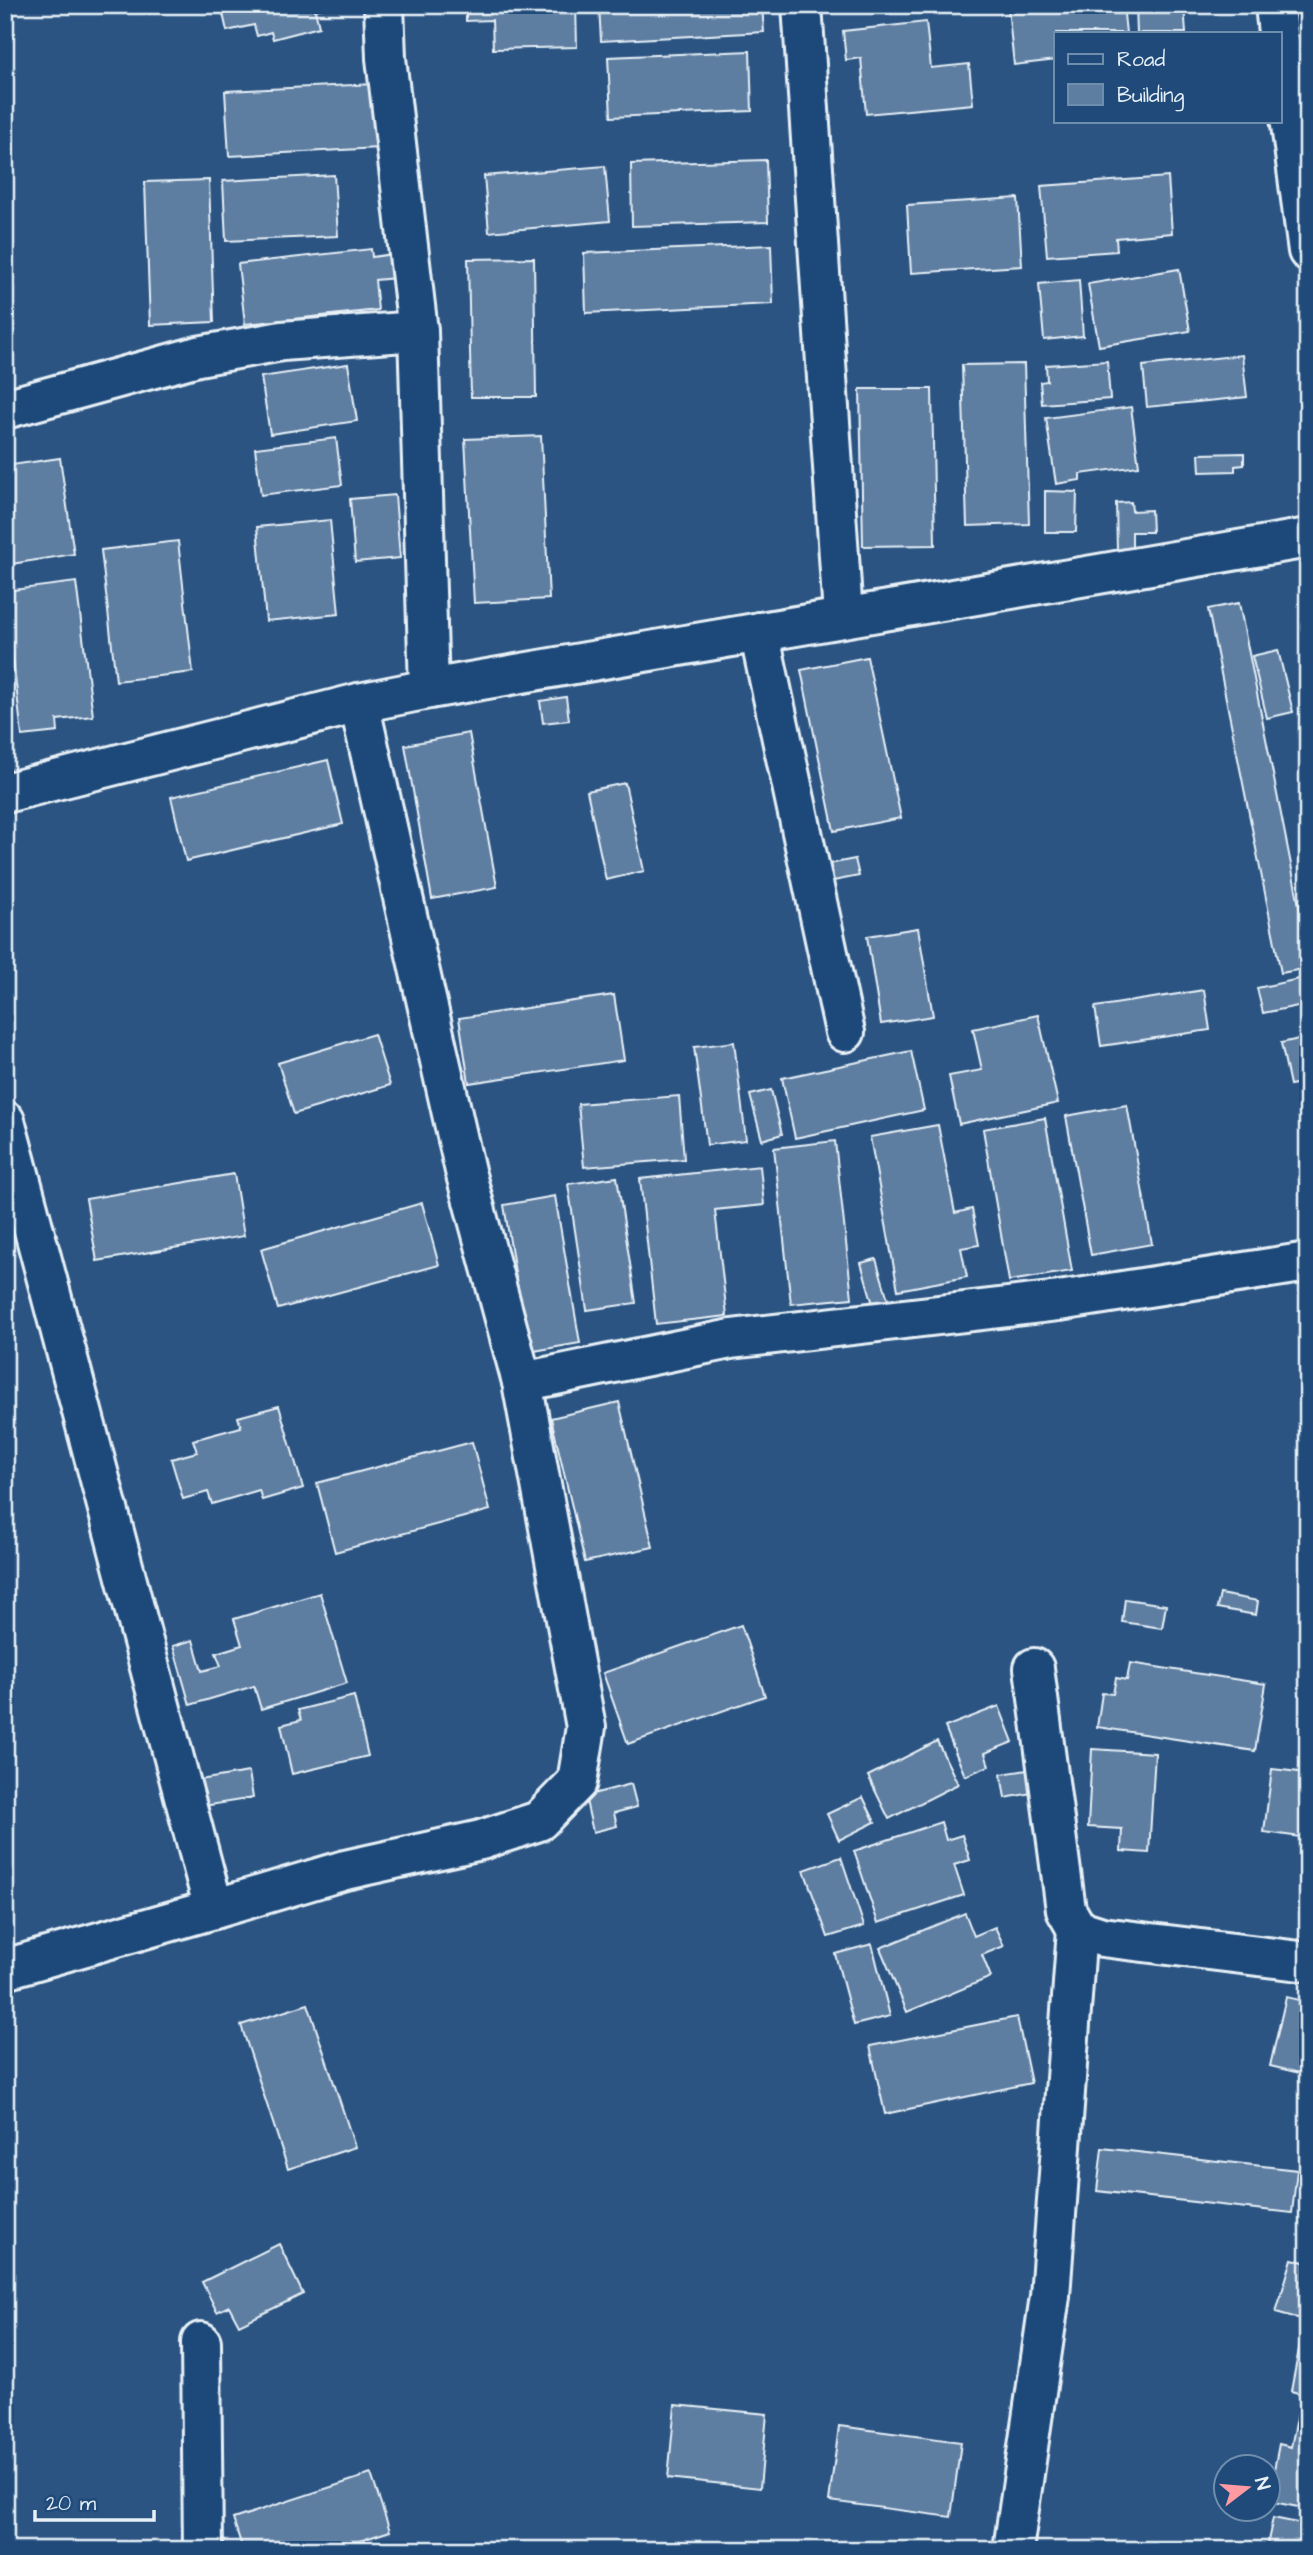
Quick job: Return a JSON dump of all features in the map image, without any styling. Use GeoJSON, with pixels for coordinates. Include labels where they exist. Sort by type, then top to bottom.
{"type":"FeatureCollection","features":[{"type":"Feature","properties":{"kind":"street"},"geometry":{"type":"LineString","coordinates":[[384,5],[387,58],[418,331],[429,689]]}},
{"type":"Feature","properties":{"kind":"street"},"geometry":{"type":"LineString","coordinates":[[802,5],[843,616]]}},
{"type":"Feature","properties":{"kind":"street"},"geometry":{"type":"LineString","coordinates":[[1275,5],[1279,32]]}},
{"type":"Feature","properties":{"kind":"street"},"geometry":{"type":"LineString","coordinates":[[1282,58],[1308,251]]}},
{"type":"Feature","properties":{"kind":"street"},"geometry":{"type":"LineString","coordinates":[[5,409],[210,353],[282,341],[418,331]]}},
{"type":"Feature","properties":{"kind":"street"},"geometry":{"type":"LineString","coordinates":[[5,793],[359,703],[429,689],[1308,538]]}},
{"type":"Feature","properties":{"kind":"street"},"geometry":{"type":"LineString","coordinates":[[759,632],[845,1032]]}},
{"type":"Feature","properties":{"kind":"street"},"geometry":{"type":"LineString","coordinates":[[5,1969],[345,1870],[481,1840],[539,1821],[576,1782],[586,1727],[522,1382],[465,1171],[359,703]]}},
{"type":"Feature","properties":{"kind":"street"},"geometry":{"type":"LineString","coordinates":[[5,1121],[214,1909]]}},
{"type":"Feature","properties":{"kind":"street"},"geometry":{"type":"LineString","coordinates":[[522,1382],[731,1339],[1059,1301],[1308,1262]]}},
{"type":"Feature","properties":{"kind":"street"},"geometry":{"type":"LineString","coordinates":[[1013,2550],[1050,2296],[1077,1929],[1066,1910],[1034,1668]]}},
{"type":"Feature","properties":{"kind":"street"},"geometry":{"type":"LineString","coordinates":[[1077,1929],[1102,1937],[1308,1962]]}},
{"type":"Feature","properties":{"kind":"street"},"geometry":{"type":"LineString","coordinates":[[201,2342],[203,2550]]}},
{"type":"Feature","properties":{"kind":"building"},"geometry":{"type":"Polygon","coordinates":[[[221,5],[335,5],[315,10],[319,27],[273,39],[271,32],[257,36],[254,25],[227,31],[221,5]]]}},
{"type":"Feature","properties":{"kind":"building"},"geometry":{"type":"Polygon","coordinates":[[[466,5],[576,5],[577,47],[493,49],[492,20],[466,21],[466,5]]]}},
{"type":"Feature","properties":{"kind":"building"},"geometry":{"type":"Polygon","coordinates":[[[599,5],[762,5],[764,32],[601,41],[599,5]]]}},
{"type":"Feature","properties":{"kind":"building"},"geometry":{"type":"Polygon","coordinates":[[[1030,5],[1123,5],[1126,32],[1054,32],[1054,60],[1014,65],[1008,8],[1030,5]]]}},
{"type":"Feature","properties":{"kind":"building"},"geometry":{"type":"Polygon","coordinates":[[[1136,5],[1184,5],[1186,32],[1137,32],[1136,5]]]}},
{"type":"Feature","properties":{"kind":"building"},"geometry":{"type":"Polygon","coordinates":[[[926,22],[931,68],[969,64],[973,104],[866,114],[861,58],[846,60],[843,31],[926,22]]]}},
{"type":"Feature","properties":{"kind":"building"},"geometry":{"type":"Polygon","coordinates":[[[750,51],[752,111],[611,117],[608,57],[750,51]]]}},
{"type":"Feature","properties":{"kind":"building"},"geometry":{"type":"Polygon","coordinates":[[[375,84],[379,148],[229,156],[225,91],[375,84]]]}},
{"type":"Feature","properties":{"kind":"building"},"geometry":{"type":"Polygon","coordinates":[[[766,160],[768,222],[632,226],[631,164],[766,160]]]}},
{"type":"Feature","properties":{"kind":"building"},"geometry":{"type":"Polygon","coordinates":[[[605,166],[610,221],[489,232],[484,176],[605,166]]]}},
{"type":"Feature","properties":{"kind":"building"},"geometry":{"type":"Polygon","coordinates":[[[334,175],[338,236],[226,241],[223,181],[334,175]]]}},
{"type":"Feature","properties":{"kind":"building"},"geometry":{"type":"Polygon","coordinates":[[[1168,177],[1172,233],[1116,238],[1117,251],[1047,256],[1041,186],[1168,177]]]}},
{"type":"Feature","properties":{"kind":"building"},"geometry":{"type":"Polygon","coordinates":[[[209,180],[214,322],[150,325],[145,182],[209,180]]]}},
{"type":"Feature","properties":{"kind":"building"},"geometry":{"type":"Polygon","coordinates":[[[1018,198],[1022,266],[911,273],[907,205],[1018,198]]]}},
{"type":"Feature","properties":{"kind":"building"},"geometry":{"type":"Polygon","coordinates":[[[771,245],[773,304],[586,313],[584,253],[771,245]]]}},
{"type":"Feature","properties":{"kind":"building"},"geometry":{"type":"Polygon","coordinates":[[[371,249],[372,257],[393,254],[396,278],[375,280],[378,310],[245,324],[238,264],[371,249]]]}},
{"type":"Feature","properties":{"kind":"building"},"geometry":{"type":"Polygon","coordinates":[[[534,258],[536,397],[471,397],[468,259],[534,258]]]}},
{"type":"Feature","properties":{"kind":"building"},"geometry":{"type":"Polygon","coordinates":[[[1179,269],[1190,331],[1099,346],[1088,284],[1179,269]]]}},
{"type":"Feature","properties":{"kind":"building"},"geometry":{"type":"Polygon","coordinates":[[[1079,280],[1083,336],[1044,340],[1039,284],[1079,280]]]}},
{"type":"Feature","properties":{"kind":"building"},"geometry":{"type":"Polygon","coordinates":[[[1242,355],[1247,397],[1147,407],[1143,366],[1242,355]]]}},
{"type":"Feature","properties":{"kind":"building"},"geometry":{"type":"Polygon","coordinates":[[[1107,361],[1110,399],[1042,404],[1040,382],[1047,381],[1046,365],[1107,361]]]}},
{"type":"Feature","properties":{"kind":"building"},"geometry":{"type":"Polygon","coordinates":[[[348,364],[357,421],[270,434],[261,377],[348,364]]]}},
{"type":"Feature","properties":{"kind":"building"},"geometry":{"type":"Polygon","coordinates":[[[1024,364],[1029,524],[967,526],[962,365],[1024,364]]]}},
{"type":"Feature","properties":{"kind":"building"},"geometry":{"type":"Polygon","coordinates":[[[860,389],[932,389],[935,545],[863,546],[860,389]]]}},
{"type":"Feature","properties":{"kind":"building"},"geometry":{"type":"Polygon","coordinates":[[[1131,407],[1139,466],[1080,474],[1080,480],[1056,484],[1046,418],[1131,407]]]}},
{"type":"Feature","properties":{"kind":"building"},"geometry":{"type":"Polygon","coordinates":[[[541,436],[549,599],[474,603],[465,439],[541,436]]]}},
{"type":"Feature","properties":{"kind":"building"},"geometry":{"type":"Polygon","coordinates":[[[336,438],[342,485],[261,495],[255,448],[336,438]]]}},
{"type":"Feature","properties":{"kind":"building"},"geometry":{"type":"Polygon","coordinates":[[[1244,453],[1244,465],[1235,466],[1235,471],[1200,472],[1199,454],[1244,453]]]}},
{"type":"Feature","properties":{"kind":"building"},"geometry":{"type":"Polygon","coordinates":[[[60,458],[74,554],[5,565],[5,466],[60,458]]]}},
{"type":"Feature","properties":{"kind":"building"},"geometry":{"type":"Polygon","coordinates":[[[1045,491],[1077,492],[1076,532],[1045,532],[1045,491]]]}},
{"type":"Feature","properties":{"kind":"building"},"geometry":{"type":"Polygon","coordinates":[[[395,495],[400,558],[355,562],[350,499],[395,495]]]}},
{"type":"Feature","properties":{"kind":"building"},"geometry":{"type":"Polygon","coordinates":[[[1131,502],[1132,511],[1151,510],[1152,532],[1132,532],[1132,550],[1117,551],[1116,503],[1131,502]]]}},
{"type":"Feature","properties":{"kind":"building"},"geometry":{"type":"Polygon","coordinates":[[[330,520],[339,614],[266,621],[257,527],[330,520]]]}},
{"type":"Feature","properties":{"kind":"building"},"geometry":{"type":"Polygon","coordinates":[[[178,541],[193,672],[116,681],[101,550],[178,541]]]}},
{"type":"Feature","properties":{"kind":"building"},"geometry":{"type":"Polygon","coordinates":[[[76,582],[93,716],[57,720],[58,732],[22,736],[5,591],[76,582]]]}},
{"type":"Feature","properties":{"kind":"building"},"geometry":{"type":"Polygon","coordinates":[[[1239,603],[1308,950],[1308,968],[1281,973],[1208,609],[1239,603]]]}},
{"type":"Feature","properties":{"kind":"building"},"geometry":{"type":"Polygon","coordinates":[[[1278,650],[1293,712],[1267,718],[1252,656],[1278,650]]]}},
{"type":"Feature","properties":{"kind":"building"},"geometry":{"type":"Polygon","coordinates":[[[867,657],[901,818],[834,831],[801,670],[867,657]]]}},
{"type":"Feature","properties":{"kind":"building"},"geometry":{"type":"Polygon","coordinates":[[[566,697],[569,720],[543,723],[540,701],[566,697]]]}},
{"type":"Feature","properties":{"kind":"building"},"geometry":{"type":"Polygon","coordinates":[[[469,733],[497,887],[432,899],[405,745],[469,733]]]}},
{"type":"Feature","properties":{"kind":"building"},"geometry":{"type":"Polygon","coordinates":[[[328,760],[343,824],[186,861],[171,797],[328,760]]]}},
{"type":"Feature","properties":{"kind":"building"},"geometry":{"type":"Polygon","coordinates":[[[625,783],[644,871],[606,880],[587,791],[625,783]]]}},
{"type":"Feature","properties":{"kind":"building"},"geometry":{"type":"Polygon","coordinates":[[[855,859],[859,876],[828,882],[824,865],[855,859]]]}},
{"type":"Feature","properties":{"kind":"building"},"geometry":{"type":"Polygon","coordinates":[[[918,928],[933,1016],[881,1024],[867,936],[918,928]]]}},
{"type":"Feature","properties":{"kind":"building"},"geometry":{"type":"Polygon","coordinates":[[[1308,977],[1308,1004],[1263,1013],[1257,988],[1308,977]]]}},
{"type":"Feature","properties":{"kind":"building"},"geometry":{"type":"Polygon","coordinates":[[[1204,990],[1210,1030],[1101,1046],[1095,1007],[1204,990]]]}},
{"type":"Feature","properties":{"kind":"building"},"geometry":{"type":"Polygon","coordinates":[[[614,995],[624,1060],[469,1083],[459,1018],[614,995]]]}},
{"type":"Feature","properties":{"kind":"building"},"geometry":{"type":"Polygon","coordinates":[[[1038,1015],[1058,1103],[959,1124],[949,1076],[982,1070],[973,1029],[1038,1015]]]}},
{"type":"Feature","properties":{"kind":"building"},"geometry":{"type":"Polygon","coordinates":[[[374,1034],[390,1085],[294,1114],[278,1063],[374,1034]]]}},
{"type":"Feature","properties":{"kind":"building"},"geometry":{"type":"Polygon","coordinates":[[[1308,1037],[1308,1082],[1290,1085],[1281,1043],[1308,1037]]]}},
{"type":"Feature","properties":{"kind":"building"},"geometry":{"type":"Polygon","coordinates":[[[734,1042],[746,1140],[707,1145],[694,1047],[734,1042]]]}},
{"type":"Feature","properties":{"kind":"building"},"geometry":{"type":"Polygon","coordinates":[[[911,1051],[924,1110],[795,1138],[782,1078],[911,1051]]]}},
{"type":"Feature","properties":{"kind":"building"},"geometry":{"type":"Polygon","coordinates":[[[771,1090],[782,1134],[762,1140],[750,1095],[771,1090]]]}},
{"type":"Feature","properties":{"kind":"building"},"geometry":{"type":"Polygon","coordinates":[[[679,1096],[684,1159],[584,1167],[578,1104],[679,1096]]]}},
{"type":"Feature","properties":{"kind":"building"},"geometry":{"type":"Polygon","coordinates":[[[1127,1105],[1152,1244],[1091,1255],[1066,1116],[1127,1105]]]}},
{"type":"Feature","properties":{"kind":"building"},"geometry":{"type":"Polygon","coordinates":[[[1045,1118],[1072,1271],[1009,1281],[983,1129],[1045,1118]]]}},
{"type":"Feature","properties":{"kind":"building"},"geometry":{"type":"Polygon","coordinates":[[[938,1125],[955,1213],[972,1209],[979,1245],[961,1248],[967,1277],[898,1290],[870,1137],[938,1125]]]}},
{"type":"Feature","properties":{"kind":"building"},"geometry":{"type":"Polygon","coordinates":[[[835,1141],[852,1298],[791,1304],[774,1148],[835,1141]]]}},
{"type":"Feature","properties":{"kind":"building"},"geometry":{"type":"Polygon","coordinates":[[[760,1166],[764,1205],[715,1210],[727,1316],[656,1324],[640,1179],[760,1166]]]}},
{"type":"Feature","properties":{"kind":"building"},"geometry":{"type":"Polygon","coordinates":[[[234,1174],[244,1236],[97,1261],[86,1199],[234,1174]]]}},
{"type":"Feature","properties":{"kind":"building"},"geometry":{"type":"Polygon","coordinates":[[[617,1177],[636,1303],[587,1310],[568,1184],[617,1177]]]}},
{"type":"Feature","properties":{"kind":"building"},"geometry":{"type":"Polygon","coordinates":[[[555,1196],[580,1343],[528,1352],[504,1205],[555,1196]]]}},
{"type":"Feature","properties":{"kind":"building"},"geometry":{"type":"Polygon","coordinates":[[[422,1203],[439,1265],[278,1309],[261,1249],[422,1203]]]}},
{"type":"Feature","properties":{"kind":"building"},"geometry":{"type":"Polygon","coordinates":[[[876,1259],[890,1306],[875,1311],[861,1263],[876,1259]]]}},
{"type":"Feature","properties":{"kind":"building"},"geometry":{"type":"Polygon","coordinates":[[[619,1402],[653,1547],[585,1562],[551,1418],[619,1402]]]}},
{"type":"Feature","properties":{"kind":"building"},"geometry":{"type":"Polygon","coordinates":[[[279,1406],[303,1488],[262,1500],[259,1490],[212,1504],[208,1492],[183,1499],[171,1459],[197,1452],[193,1440],[241,1427],[238,1417],[279,1406]]]}},
{"type":"Feature","properties":{"kind":"building"},"geometry":{"type":"Polygon","coordinates":[[[472,1442],[490,1510],[335,1552],[317,1483],[472,1442]]]}},
{"type":"Feature","properties":{"kind":"building"},"geometry":{"type":"Polygon","coordinates":[[[320,1593],[347,1683],[261,1709],[254,1686],[190,1705],[173,1646],[193,1640],[202,1671],[221,1666],[216,1653],[242,1645],[234,1619],[320,1593]]]}},
{"type":"Feature","properties":{"kind":"building"},"geometry":{"type":"Polygon","coordinates":[[[1220,1594],[1258,1601],[1256,1615],[1217,1608],[1220,1594]]]}},
{"type":"Feature","properties":{"kind":"building"},"geometry":{"type":"Polygon","coordinates":[[[1125,1599],[1166,1605],[1162,1628],[1122,1622],[1125,1599]]]}},
{"type":"Feature","properties":{"kind":"building"},"geometry":{"type":"Polygon","coordinates":[[[741,1625],[765,1696],[628,1744],[603,1673],[741,1625]]]}},
{"type":"Feature","properties":{"kind":"building"},"geometry":{"type":"Polygon","coordinates":[[[1130,1663],[1266,1684],[1255,1751],[1097,1727],[1102,1693],[1113,1694],[1116,1678],[1127,1680],[1130,1663]]]}},
{"type":"Feature","properties":{"kind":"building"},"geometry":{"type":"Polygon","coordinates":[[[354,1696],[368,1756],[292,1774],[281,1725],[301,1720],[298,1710],[354,1696]]]}},
{"type":"Feature","properties":{"kind":"building"},"geometry":{"type":"Polygon","coordinates":[[[999,1706],[1013,1742],[985,1753],[989,1766],[965,1776],[945,1727],[999,1706]]]}},
{"type":"Feature","properties":{"kind":"building"},"geometry":{"type":"Polygon","coordinates":[[[937,1741],[958,1784],[889,1819],[868,1776],[937,1741]]]}},
{"type":"Feature","properties":{"kind":"building"},"geometry":{"type":"Polygon","coordinates":[[[1092,1749],[1155,1753],[1149,1853],[1121,1851],[1122,1829],[1088,1827],[1092,1749]]]}},
{"type":"Feature","properties":{"kind":"building"},"geometry":{"type":"Polygon","coordinates":[[[1034,1769],[1037,1792],[1005,1798],[1001,1774],[1034,1769]]]}},
{"type":"Feature","properties":{"kind":"building"},"geometry":{"type":"Polygon","coordinates":[[[1272,1769],[1308,1773],[1308,1838],[1264,1832],[1272,1769]]]}},
{"type":"Feature","properties":{"kind":"building"},"geometry":{"type":"Polygon","coordinates":[[[249,1772],[253,1798],[197,1807],[193,1781],[249,1772]]]}},
{"type":"Feature","properties":{"kind":"building"},"geometry":{"type":"Polygon","coordinates":[[[631,1784],[637,1807],[614,1813],[617,1826],[593,1832],[585,1796],[631,1784]]]}},
{"type":"Feature","properties":{"kind":"building"},"geometry":{"type":"Polygon","coordinates":[[[863,1797],[875,1822],[839,1840],[827,1814],[863,1797]]]}},
{"type":"Feature","properties":{"kind":"building"},"geometry":{"type":"Polygon","coordinates":[[[941,1822],[946,1840],[962,1835],[970,1860],[954,1865],[964,1895],[878,1923],[854,1851],[941,1822]]]}},
{"type":"Feature","properties":{"kind":"building"},"geometry":{"type":"Polygon","coordinates":[[[841,1857],[864,1926],[828,1937],[804,1870],[841,1857]]]}},
{"type":"Feature","properties":{"kind":"building"},"geometry":{"type":"Polygon","coordinates":[[[965,1913],[974,1936],[995,1927],[1004,1946],[982,1955],[991,1977],[907,2012],[880,1948],[965,1913]]]}},
{"type":"Feature","properties":{"kind":"building"},"geometry":{"type":"Polygon","coordinates":[[[872,1944],[890,2016],[854,2025],[835,1954],[872,1944]]]}},
{"type":"Feature","properties":{"kind":"building"},"geometry":{"type":"Polygon","coordinates":[[[1286,1997],[1308,2002],[1308,2075],[1270,2066],[1286,1997]]]}},
{"type":"Feature","properties":{"kind":"building"},"geometry":{"type":"Polygon","coordinates":[[[308,2004],[355,2147],[288,2169],[241,2025],[308,2004]]]}},
{"type":"Feature","properties":{"kind":"building"},"geometry":{"type":"Polygon","coordinates":[[[1017,2017],[1031,2083],[885,2114],[870,2046],[1017,2017]]]}},
{"type":"Feature","properties":{"kind":"building"},"geometry":{"type":"Polygon","coordinates":[[[1102,2148],[1297,2170],[1292,2213],[1097,2191],[1102,2148]]]}},
{"type":"Feature","properties":{"kind":"building"},"geometry":{"type":"Polygon","coordinates":[[[279,2244],[303,2294],[239,2325],[229,2306],[217,2312],[202,2282],[279,2244]]]}},
{"type":"Feature","properties":{"kind":"building"},"geometry":{"type":"Polygon","coordinates":[[[1292,2259],[1308,2263],[1308,2321],[1276,2312],[1292,2259]]]}},
{"type":"Feature","properties":{"kind":"building"},"geometry":{"type":"Polygon","coordinates":[[[1300,2344],[1308,2346],[1308,2509],[1282,2504],[1282,2454],[1277,2454],[1279,2444],[1291,2447],[1302,2394],[1291,2391],[1300,2344]]]}},
{"type":"Feature","properties":{"kind":"building"},"geometry":{"type":"Polygon","coordinates":[[[675,2405],[767,2414],[760,2488],[668,2478],[675,2405]]]}},
{"type":"Feature","properties":{"kind":"building"},"geometry":{"type":"Polygon","coordinates":[[[839,2426],[961,2442],[951,2517],[829,2501],[839,2426]]]}},
{"type":"Feature","properties":{"kind":"building"},"geometry":{"type":"Polygon","coordinates":[[[371,2474],[390,2531],[332,2550],[243,2550],[233,2519],[371,2474]]]}},
{"type":"Feature","properties":{"kind":"building"},"geometry":{"type":"Polygon","coordinates":[[[1282,2520],[1308,2525],[1308,2550],[1266,2550],[1272,2524],[1282,2524],[1282,2520]]]}}]}
